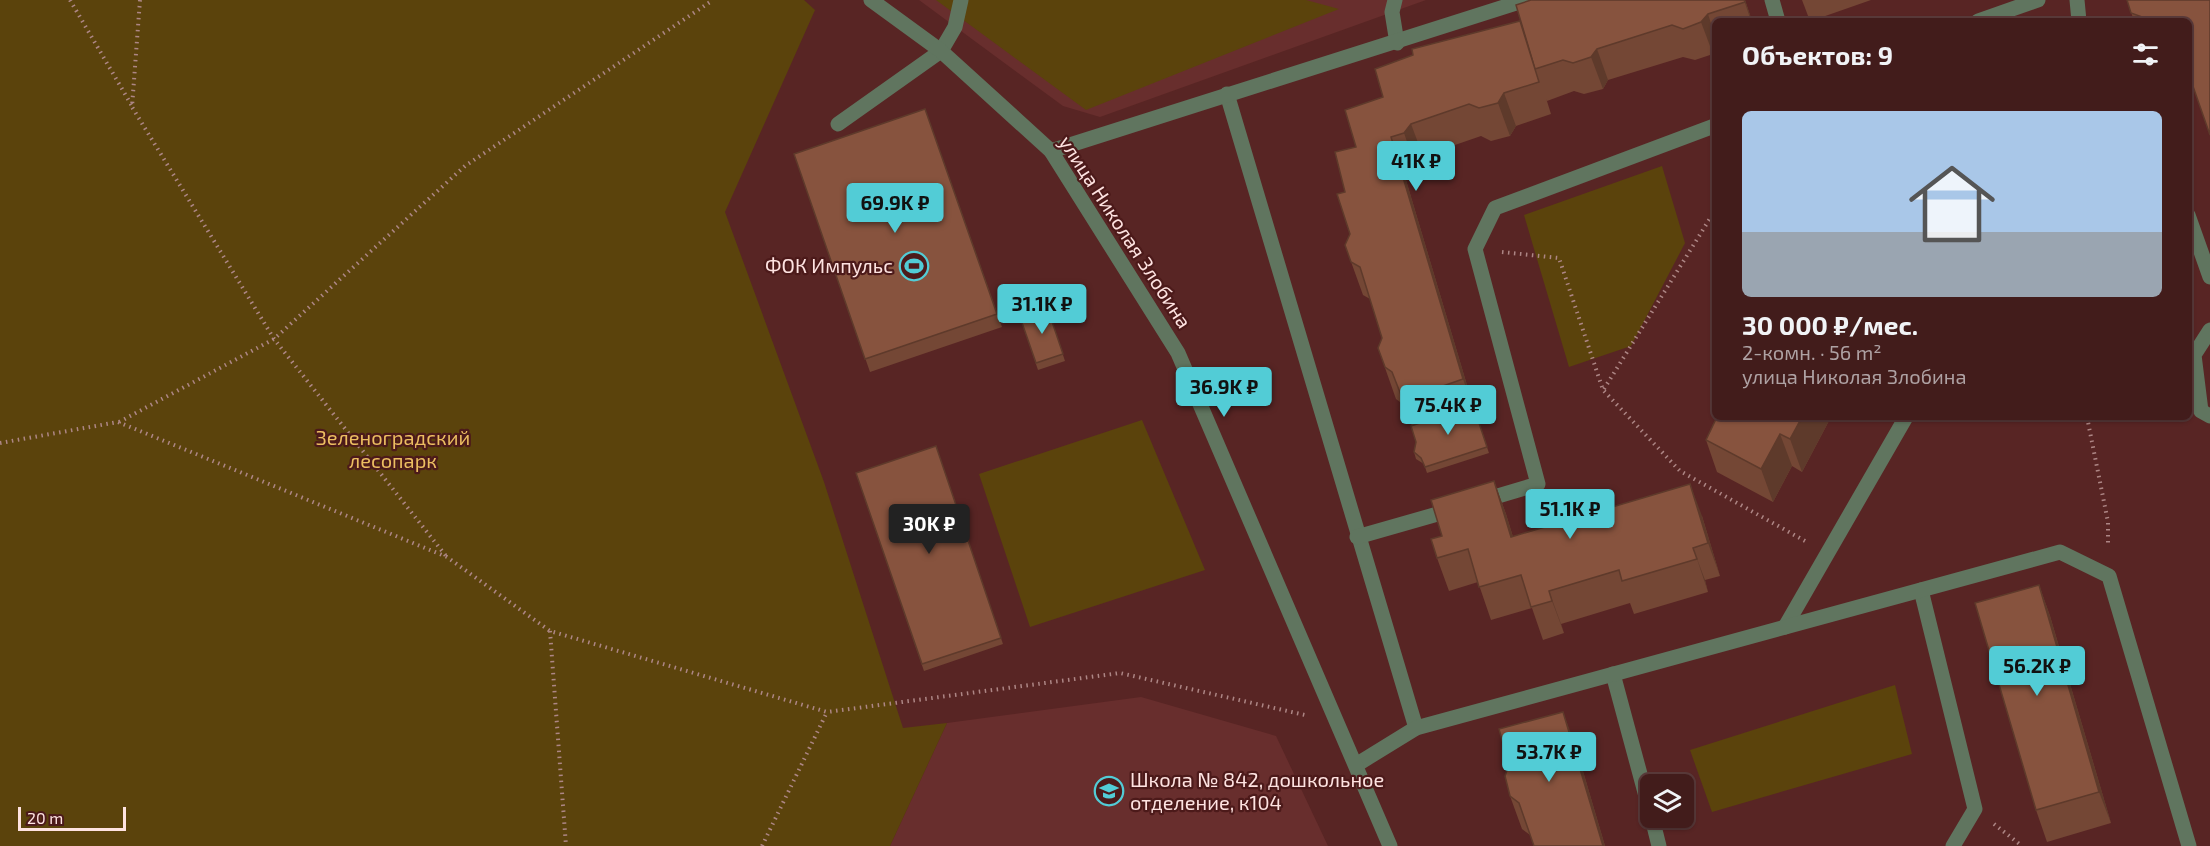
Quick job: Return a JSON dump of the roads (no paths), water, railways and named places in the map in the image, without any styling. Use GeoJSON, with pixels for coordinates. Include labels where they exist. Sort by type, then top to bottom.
{"type":"FeatureCollection","features":[{"type":"Feature","properties":{"kind":"street","name":"улица Николая Злобина"},"geometry":{"type":"LineString","coordinates":[[871,0],[941,51],[1051,151],[1178,353],[1390,846]]}},
{"type":"Feature","properties":{"kind":"street"},"geometry":{"type":"LineString","coordinates":[[838,124],[941,51],[955,27],[961,0]]}},
{"type":"Feature","properties":{"kind":"street"},"geometry":{"type":"LineString","coordinates":[[1395,0],[1392,12],[1397,43]]}},
{"type":"Feature","properties":{"kind":"street"},"geometry":{"type":"LineString","coordinates":[[1051,151],[1227,94],[1397,43],[1526,0]]}},
{"type":"Feature","properties":{"kind":"street"},"geometry":{"type":"LineString","coordinates":[[1772,0],[1777,18]]}},
{"type":"Feature","properties":{"kind":"street"},"geometry":{"type":"LineString","coordinates":[[1987,18],[2038,0]]}},
{"type":"Feature","properties":{"kind":"street"},"geometry":{"type":"LineString","coordinates":[[2077,0],[2079,18]]}},
{"type":"Feature","properties":{"kind":"street"},"geometry":{"type":"LineString","coordinates":[[1227,94],[1357,537],[1416,728]]}},
{"type":"Feature","properties":{"kind":"street"},"geometry":{"type":"LineString","coordinates":[[1357,537],[1538,484],[1475,249],[1495,208],[1712,127]]}},
{"type":"Feature","properties":{"kind":"street"},"geometry":{"type":"LineString","coordinates":[[2192,226],[2210,277]]}},
{"type":"Feature","properties":{"kind":"street"},"geometry":{"type":"LineString","coordinates":[[2210,330],[2194,355],[2201,411],[2210,416]]}},
{"type":"Feature","properties":{"kind":"street"},"geometry":{"type":"LineString","coordinates":[[1785,627],[1904,420]]}},
{"type":"Feature","properties":{"kind":"street"},"geometry":{"type":"LineString","coordinates":[[1356,765],[1416,728],[2060,552],[2109,576],[2189,846]]}},
{"type":"Feature","properties":{"kind":"street"},"geometry":{"type":"LineString","coordinates":[[1921,590],[1975,808],[1953,846]]}},
{"type":"Feature","properties":{"kind":"street"},"geometry":{"type":"LineString","coordinates":[[1613,674],[1640,774]]}},
{"type":"Feature","properties":{"kind":"street"},"geometry":{"type":"LineString","coordinates":[[1654,828],[1659,846]]}},
{"type":"Feature","properties":{"kind":"place","name":"ФОК Импульс"},"geometry":{"type":"Point","coordinates":[914,266]}},
{"type":"Feature","properties":{"kind":"place","name":"Школа № 842, дошкольное отделение, к104"},"geometry":{"type":"Point","coordinates":[1109,791]}},
{"type":"Feature","properties":{"kind":"park label","name":"Зеленоградский лесопарк"},"geometry":{"type":"Point","coordinates":[393,450]}}]}
